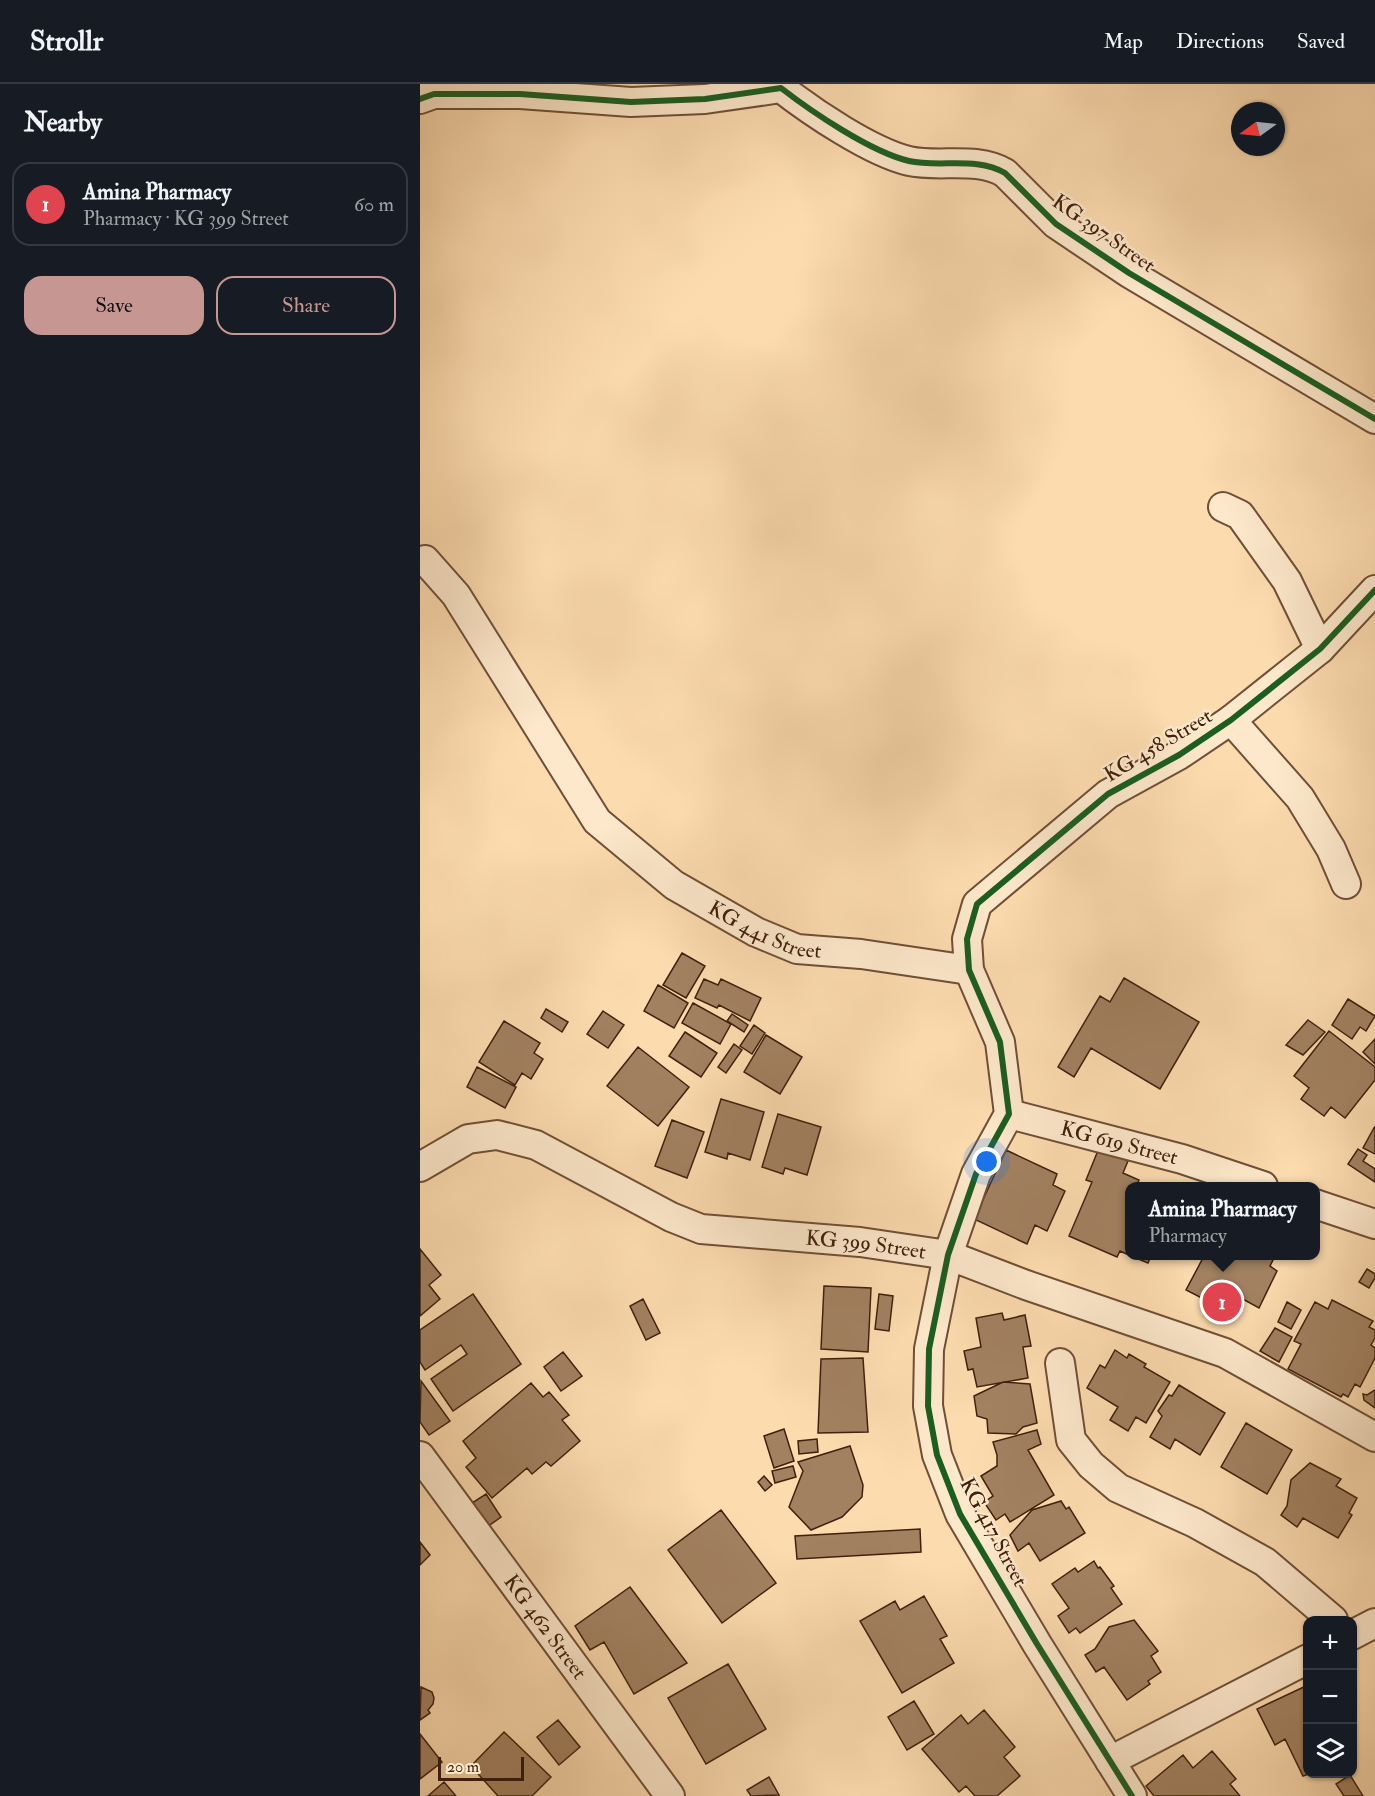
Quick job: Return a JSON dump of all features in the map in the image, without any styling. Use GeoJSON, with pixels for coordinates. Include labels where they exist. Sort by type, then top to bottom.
{"type":"FeatureCollection","features":[{"type":"Feature","properties":{"kind":"street","name":"KG 397 Street"},"geometry":{"type":"LineString","coordinates":[[420,99],[434,94],[520,94],[642,102],[705,99],[782,86],[804,106],[885,153],[910,162],[957,163],[996,168],[1005,173],[1056,224],[1129,273],[1375,419]]}},
{"type":"Feature","properties":{"kind":"street"},"geometry":{"type":"LineString","coordinates":[[1223,507],[1240,515],[1287,581],[1320,649]]}},
{"type":"Feature","properties":{"kind":"street","name":"KG 441 Street"},"geometry":{"type":"LineString","coordinates":[[425,561],[456,595],[597,821],[674,885],[756,932],[797,949],[861,954],[969,970]]}},
{"type":"Feature","properties":{"kind":"street","name":"KG 458 Street"},"geometry":{"type":"LineString","coordinates":[[969,970],[967,939],[977,904],[1108,794],[1179,755],[1231,720],[1320,649],[1375,590]]}},
{"type":"Feature","properties":{"kind":"street"},"geometry":{"type":"LineString","coordinates":[[1231,720],[1300,798],[1331,849],[1346,884]]}},
{"type":"Feature","properties":{"kind":"street"},"geometry":{"type":"LineString","coordinates":[[948,1255],[976,1174],[1009,1114],[1000,1042],[969,970]]}},
{"type":"Feature","properties":{"kind":"street","name":"KG 619 Street"},"geometry":{"type":"LineString","coordinates":[[1009,1114],[1182,1159],[1251,1182]]}},
{"type":"Feature","properties":{"kind":"street","name":"KG 399 Street"},"geometry":{"type":"LineString","coordinates":[[420,1167],[468,1140],[497,1135],[536,1145],[671,1217],[702,1229],[860,1242],[948,1255],[1026,1285],[1225,1353],[1375,1437]]}},
{"type":"Feature","properties":{"kind":"street"},"geometry":{"type":"LineString","coordinates":[[1320,1206],[1375,1224]]}},
{"type":"Feature","properties":{"kind":"street","name":"KG 417 Street"},"geometry":{"type":"LineString","coordinates":[[948,1255],[929,1349],[927,1406],[937,1455],[960,1514],[1037,1644],[1132,1796]]}},
{"type":"Feature","properties":{"kind":"street"},"geometry":{"type":"LineString","coordinates":[[1060,1363],[1071,1440],[1091,1464],[1118,1488],[1195,1523],[1265,1562],[1328,1616]]}},
{"type":"Feature","properties":{"kind":"street","name":"KG 462 Street"},"geometry":{"type":"LineString","coordinates":[[420,1456],[670,1796]]}},
{"type":"Feature","properties":{"kind":"street"},"geometry":{"type":"LineString","coordinates":[[1357,1633],[1375,1623]]}},
{"type":"Feature","properties":{"kind":"street"},"geometry":{"type":"LineString","coordinates":[[1110,1761],[1303,1662]]}},
{"type":"Feature","properties":{"kind":"building"},"geometry":{"type":"Polygon","coordinates":[[[682,953],[705,966],[686,998],[663,985],[682,953]]]}},
{"type":"Feature","properties":{"kind":"building"},"geometry":{"type":"Polygon","coordinates":[[[1124,978],[1199,1022],[1160,1089],[1091,1048],[1074,1077],[1058,1067],[1100,996],[1110,1002],[1124,978]]]}},
{"type":"Feature","properties":{"kind":"building"},"geometry":{"type":"Polygon","coordinates":[[[704,979],[718,985],[721,979],[761,998],[750,1021],[719,1005],[717,1008],[695,998],[704,979]]]}},
{"type":"Feature","properties":{"kind":"building"},"geometry":{"type":"Polygon","coordinates":[[[658,985],[688,1003],[674,1028],[644,1011],[658,985]]]}},
{"type":"Feature","properties":{"kind":"building"},"geometry":{"type":"Polygon","coordinates":[[[1348,999],[1375,1016],[1366,1031],[1360,1027],[1352,1039],[1332,1025],[1348,999]]]}},
{"type":"Feature","properties":{"kind":"building"},"geometry":{"type":"Polygon","coordinates":[[[693,1003],[731,1024],[720,1044],[682,1023],[693,1003]]]}},
{"type":"Feature","properties":{"kind":"building"},"geometry":{"type":"Polygon","coordinates":[[[546,1009],[568,1022],[562,1032],[541,1018],[546,1009]]]}},
{"type":"Feature","properties":{"kind":"building"},"geometry":{"type":"Polygon","coordinates":[[[603,1011],[624,1025],[608,1048],[587,1034],[603,1011]]]}},
{"type":"Feature","properties":{"kind":"building"},"geometry":{"type":"Polygon","coordinates":[[[732,1014],[748,1025],[744,1032],[727,1021],[732,1014]]]}},
{"type":"Feature","properties":{"kind":"building"},"geometry":{"type":"Polygon","coordinates":[[[1308,1020],[1325,1032],[1303,1055],[1286,1045],[1308,1020]]]}},
{"type":"Feature","properties":{"kind":"building"},"geometry":{"type":"Polygon","coordinates":[[[504,1021],[540,1043],[534,1053],[543,1059],[531,1079],[522,1073],[515,1085],[479,1062],[504,1021]]]}},
{"type":"Feature","properties":{"kind":"building"},"geometry":{"type":"Polygon","coordinates":[[[754,1025],[765,1033],[752,1054],[740,1046],[754,1025]]]}},
{"type":"Feature","properties":{"kind":"building"},"geometry":{"type":"Polygon","coordinates":[[[1329,1031],[1375,1067],[1375,1080],[1345,1118],[1331,1107],[1324,1116],[1301,1099],[1309,1088],[1294,1076],[1329,1031]]]}},
{"type":"Feature","properties":{"kind":"building"},"geometry":{"type":"Polygon","coordinates":[[[685,1032],[717,1053],[701,1077],[669,1056],[685,1032]]]}},
{"type":"Feature","properties":{"kind":"building"},"geometry":{"type":"Polygon","coordinates":[[[766,1035],[802,1057],[780,1094],[744,1072],[766,1035]]]}},
{"type":"Feature","properties":{"kind":"building"},"geometry":{"type":"Polygon","coordinates":[[[1375,1039],[1375,1064],[1363,1052],[1375,1039]]]}},
{"type":"Feature","properties":{"kind":"building"},"geometry":{"type":"Polygon","coordinates":[[[734,1044],[742,1050],[726,1073],[718,1067],[734,1044]]]}},
{"type":"Feature","properties":{"kind":"building"},"geometry":{"type":"Polygon","coordinates":[[[638,1047],[689,1087],[658,1126],[607,1086],[638,1047]]]}},
{"type":"Feature","properties":{"kind":"building"},"geometry":{"type":"Polygon","coordinates":[[[477,1067],[516,1087],[505,1108],[467,1087],[477,1067]]]}},
{"type":"Feature","properties":{"kind":"building"},"geometry":{"type":"Polygon","coordinates":[[[721,1099],[764,1112],[750,1160],[728,1153],[727,1159],[705,1152],[721,1099]]]}},
{"type":"Feature","properties":{"kind":"building"},"geometry":{"type":"Polygon","coordinates":[[[778,1114],[821,1127],[807,1175],[785,1168],[783,1174],[762,1167],[778,1114]]]}},
{"type":"Feature","properties":{"kind":"building"},"geometry":{"type":"Polygon","coordinates":[[[672,1120],[704,1132],[687,1178],[655,1166],[672,1120]]]}},
{"type":"Feature","properties":{"kind":"building"},"geometry":{"type":"Polygon","coordinates":[[[1375,1126],[1375,1154],[1363,1148],[1375,1126]]]}},
{"type":"Feature","properties":{"kind":"building"},"geometry":{"type":"Polygon","coordinates":[[[1099,1148],[1128,1161],[1123,1173],[1139,1180],[1138,1182],[1125,1182],[1125,1253],[1120,1251],[1117,1257],[1069,1236],[1092,1182],[1086,1180],[1099,1148]]]}},
{"type":"Feature","properties":{"kind":"building"},"geometry":{"type":"Polygon","coordinates":[[[1358,1149],[1367,1155],[1363,1161],[1375,1169],[1375,1182],[1348,1164],[1358,1149]]]}},
{"type":"Feature","properties":{"kind":"building"},"geometry":{"type":"Polygon","coordinates":[[[1006,1150],[1057,1174],[1053,1185],[1065,1191],[1047,1231],[1035,1225],[1027,1244],[974,1219],[1006,1150]]]}},
{"type":"Feature","properties":{"kind":"building"},"geometry":{"type":"Polygon","coordinates":[[[420,1249],[441,1275],[429,1285],[440,1299],[420,1316],[420,1249]]]}},
{"type":"Feature","properties":{"kind":"building"},"geometry":{"type":"Polygon","coordinates":[[[1202,1260],[1273,1260],[1270,1266],[1277,1271],[1259,1308],[1241,1298],[1233,1314],[1186,1290],[1202,1260]]]}},
{"type":"Feature","properties":{"kind":"building"},"geometry":{"type":"Polygon","coordinates":[[[1367,1269],[1375,1274],[1369,1288],[1359,1282],[1367,1269]]]}},
{"type":"Feature","properties":{"kind":"building"},"geometry":{"type":"Polygon","coordinates":[[[824,1286],[871,1288],[868,1352],[821,1349],[824,1286]]]}},
{"type":"Feature","properties":{"kind":"building"},"geometry":{"type":"Polygon","coordinates":[[[473,1294],[521,1364],[453,1411],[431,1379],[467,1354],[461,1345],[425,1370],[420,1362],[420,1330],[473,1294]]]}},
{"type":"Feature","properties":{"kind":"building"},"geometry":{"type":"Polygon","coordinates":[[[879,1294],[893,1296],[889,1331],[875,1329],[879,1294]]]}},
{"type":"Feature","properties":{"kind":"building"},"geometry":{"type":"Polygon","coordinates":[[[643,1299],[660,1333],[646,1340],[630,1306],[643,1299]]]}},
{"type":"Feature","properties":{"kind":"building"},"geometry":{"type":"Polygon","coordinates":[[[1332,1300],[1373,1321],[1369,1327],[1375,1330],[1375,1338],[1371,1345],[1375,1348],[1375,1358],[1360,1387],[1355,1384],[1348,1397],[1343,1394],[1341,1397],[1288,1369],[1301,1344],[1294,1341],[1315,1302],[1328,1309],[1332,1300]]]}},
{"type":"Feature","properties":{"kind":"building"},"geometry":{"type":"Polygon","coordinates":[[[1287,1302],[1301,1310],[1291,1329],[1278,1322],[1287,1302]]]}},
{"type":"Feature","properties":{"kind":"building"},"geometry":{"type":"Polygon","coordinates":[[[1002,1313],[1004,1320],[1025,1315],[1031,1346],[1023,1347],[1028,1378],[977,1387],[973,1369],[968,1370],[964,1351],[981,1347],[976,1318],[1002,1313]]]}},
{"type":"Feature","properties":{"kind":"building"},"geometry":{"type":"Polygon","coordinates":[[[1275,1328],[1292,1337],[1279,1362],[1260,1351],[1275,1328]]]}},
{"type":"Feature","properties":{"kind":"building"},"geometry":{"type":"Polygon","coordinates":[[[1115,1350],[1127,1358],[1129,1354],[1146,1364],[1144,1367],[1170,1382],[1146,1423],[1136,1417],[1128,1431],[1110,1420],[1118,1407],[1087,1388],[1100,1365],[1105,1368],[1115,1350]]]}},
{"type":"Feature","properties":{"kind":"building"},"geometry":{"type":"Polygon","coordinates":[[[563,1352],[582,1376],[561,1391],[544,1367],[563,1352]]]}},
{"type":"Feature","properties":{"kind":"building"},"geometry":{"type":"Polygon","coordinates":[[[863,1358],[868,1432],[818,1433],[821,1359],[863,1358]]]}},
{"type":"Feature","properties":{"kind":"building"},"geometry":{"type":"Polygon","coordinates":[[[421,1381],[450,1421],[429,1435],[420,1422],[421,1381]]]}},
{"type":"Feature","properties":{"kind":"building"},"geometry":{"type":"Polygon","coordinates":[[[1003,1382],[1030,1384],[1037,1423],[1023,1427],[1016,1434],[988,1433],[987,1419],[977,1416],[974,1396],[1003,1382]]]}},
{"type":"Feature","properties":{"kind":"building"},"geometry":{"type":"Polygon","coordinates":[[[531,1383],[543,1397],[549,1392],[569,1415],[562,1420],[580,1441],[551,1466],[546,1462],[532,1474],[527,1468],[492,1498],[466,1467],[476,1458],[463,1441],[531,1383]]]}},
{"type":"Feature","properties":{"kind":"building"},"geometry":{"type":"Polygon","coordinates":[[[1179,1385],[1225,1413],[1200,1455],[1175,1439],[1170,1449],[1150,1437],[1162,1416],[1158,1411],[1179,1385]]]}},
{"type":"Feature","properties":{"kind":"building"},"geometry":{"type":"Polygon","coordinates":[[[1375,1390],[1375,1408],[1364,1400],[1363,1394],[1367,1395],[1375,1390]]]}},
{"type":"Feature","properties":{"kind":"building"},"geometry":{"type":"Polygon","coordinates":[[[1246,1423],[1292,1450],[1267,1494],[1221,1467],[1246,1423]]]}},
{"type":"Feature","properties":{"kind":"building"},"geometry":{"type":"Polygon","coordinates":[[[784,1429],[794,1461],[774,1468],[764,1436],[784,1429]]]}},
{"type":"Feature","properties":{"kind":"building"},"geometry":{"type":"Polygon","coordinates":[[[1037,1430],[1041,1444],[1028,1450],[1054,1495],[1010,1522],[1005,1514],[996,1520],[984,1502],[993,1496],[981,1476],[997,1466],[997,1455],[993,1442],[1037,1430]]]}},
{"type":"Feature","properties":{"kind":"building"},"geometry":{"type":"Polygon","coordinates":[[[817,1439],[818,1452],[799,1454],[798,1441],[817,1439]]]}},
{"type":"Feature","properties":{"kind":"building"},"geometry":{"type":"Polygon","coordinates":[[[850,1446],[863,1485],[862,1497],[842,1517],[811,1530],[789,1507],[803,1471],[798,1462],[850,1446]]]}},
{"type":"Feature","properties":{"kind":"building"},"geometry":{"type":"Polygon","coordinates":[[[1310,1463],[1341,1479],[1336,1486],[1357,1498],[1349,1513],[1352,1515],[1338,1538],[1303,1518],[1297,1527],[1281,1515],[1287,1506],[1291,1480],[1310,1463]]]}},
{"type":"Feature","properties":{"kind":"building"},"geometry":{"type":"Polygon","coordinates":[[[793,1466],[796,1477],[775,1483],[772,1471],[793,1466]]]}},
{"type":"Feature","properties":{"kind":"building"},"geometry":{"type":"Polygon","coordinates":[[[764,1476],[772,1485],[765,1491],[758,1482],[764,1476]]]}},
{"type":"Feature","properties":{"kind":"building"},"geometry":{"type":"Polygon","coordinates":[[[486,1494],[501,1517],[487,1527],[472,1503],[486,1494]]]}},
{"type":"Feature","properties":{"kind":"building"},"geometry":{"type":"Polygon","coordinates":[[[1061,1501],[1066,1509],[1069,1507],[1085,1533],[1040,1561],[1029,1543],[1018,1551],[1010,1535],[1032,1510],[1061,1501]]]}},
{"type":"Feature","properties":{"kind":"building"},"geometry":{"type":"Polygon","coordinates":[[[721,1510],[776,1583],[722,1623],[668,1550],[721,1510]]]}},
{"type":"Feature","properties":{"kind":"building"},"geometry":{"type":"Polygon","coordinates":[[[920,1529],[921,1552],[797,1559],[795,1536],[920,1529]]]}},
{"type":"Feature","properties":{"kind":"building"},"geometry":{"type":"Polygon","coordinates":[[[420,1542],[430,1555],[420,1565],[420,1542]]]}},
{"type":"Feature","properties":{"kind":"building"},"geometry":{"type":"Polygon","coordinates":[[[1094,1561],[1114,1586],[1111,1588],[1122,1604],[1080,1633],[1076,1628],[1069,1633],[1058,1616],[1069,1608],[1052,1584],[1075,1568],[1078,1572],[1094,1561]]]}},
{"type":"Feature","properties":{"kind":"building"},"geometry":{"type":"Polygon","coordinates":[[[630,1587],[687,1663],[634,1694],[604,1642],[590,1650],[575,1626],[630,1587]]]}},
{"type":"Feature","properties":{"kind":"building"},"geometry":{"type":"Polygon","coordinates":[[[924,1596],[947,1636],[940,1639],[954,1663],[902,1693],[860,1621],[895,1601],[900,1610],[924,1596]]]}},
{"type":"Feature","properties":{"kind":"building"},"geometry":{"type":"Polygon","coordinates":[[[1134,1620],[1158,1651],[1151,1656],[1161,1672],[1148,1681],[1150,1684],[1127,1700],[1104,1667],[1096,1672],[1085,1655],[1095,1649],[1109,1627],[1134,1620]]]}},
{"type":"Feature","properties":{"kind":"building"},"geometry":{"type":"Polygon","coordinates":[[[728,1664],[766,1729],[706,1764],[668,1698],[728,1664]]]}},
{"type":"Feature","properties":{"kind":"building"},"geometry":{"type":"Polygon","coordinates":[[[421,1687],[432,1692],[434,1698],[428,1710],[430,1713],[420,1720],[421,1687]]]}},
{"type":"Feature","properties":{"kind":"building"},"geometry":{"type":"Polygon","coordinates":[[[1303,1687],[1303,1776],[1285,1739],[1275,1745],[1257,1709],[1303,1687]]]}},
{"type":"Feature","properties":{"kind":"building"},"geometry":{"type":"Polygon","coordinates":[[[914,1701],[934,1734],[907,1750],[888,1717],[914,1701]]]}},
{"type":"Feature","properties":{"kind":"building"},"geometry":{"type":"Polygon","coordinates":[[[984,1710],[1015,1747],[1004,1757],[1020,1776],[997,1796],[975,1796],[966,1786],[959,1792],[922,1749],[961,1715],[968,1724],[984,1710]]]}},
{"type":"Feature","properties":{"kind":"building"},"geometry":{"type":"Polygon","coordinates":[[[558,1720],[580,1747],[559,1765],[537,1737],[558,1720]]]}},
{"type":"Feature","properties":{"kind":"building"},"geometry":{"type":"Polygon","coordinates":[[[504,1732],[551,1777],[532,1796],[498,1796],[471,1766],[504,1732]]]}},
{"type":"Feature","properties":{"kind":"building"},"geometry":{"type":"Polygon","coordinates":[[[420,1734],[442,1762],[420,1779],[420,1734]]]}},
{"type":"Feature","properties":{"kind":"building"},"geometry":{"type":"Polygon","coordinates":[[[1212,1751],[1236,1779],[1230,1784],[1240,1796],[1154,1796],[1146,1786],[1183,1755],[1193,1768],[1212,1751]]]}},
{"type":"Feature","properties":{"kind":"building"},"geometry":{"type":"Polygon","coordinates":[[[769,1777],[779,1795],[751,1796],[747,1790],[769,1777]]]}},
{"type":"Feature","properties":{"kind":"building"},"geometry":{"type":"Polygon","coordinates":[[[1345,1778],[1352,1778],[1363,1796],[1344,1796],[1336,1784],[1345,1778]]]}},
{"type":"Feature","properties":{"kind":"building"},"geometry":{"type":"Polygon","coordinates":[[[444,1782],[456,1796],[428,1796],[444,1782]]]}},
{"type":"Feature","properties":{"kind":"cycle path"},"geometry":{"type":"LineString","coordinates":[[420,99],[434,94],[520,94],[631,102],[705,99],[781,88],[842,130],[894,156],[921,163],[982,165],[1005,173],[1056,224],[1129,273],[1375,419]]}},
{"type":"Feature","properties":{"kind":"cycle path"},"geometry":{"type":"LineString","coordinates":[[1132,1796],[1037,1644],[960,1514],[937,1455],[928,1406],[929,1349],[948,1255],[976,1174],[1009,1114],[1000,1042],[969,970],[967,939],[977,904],[1108,794],[1179,755],[1231,720],[1320,649],[1375,590]]}},
{"type":"Feature","properties":{"kind":"place","name":"Amina Pharmacy"},"geometry":{"type":"Point","coordinates":[1222,1302]}}]}
